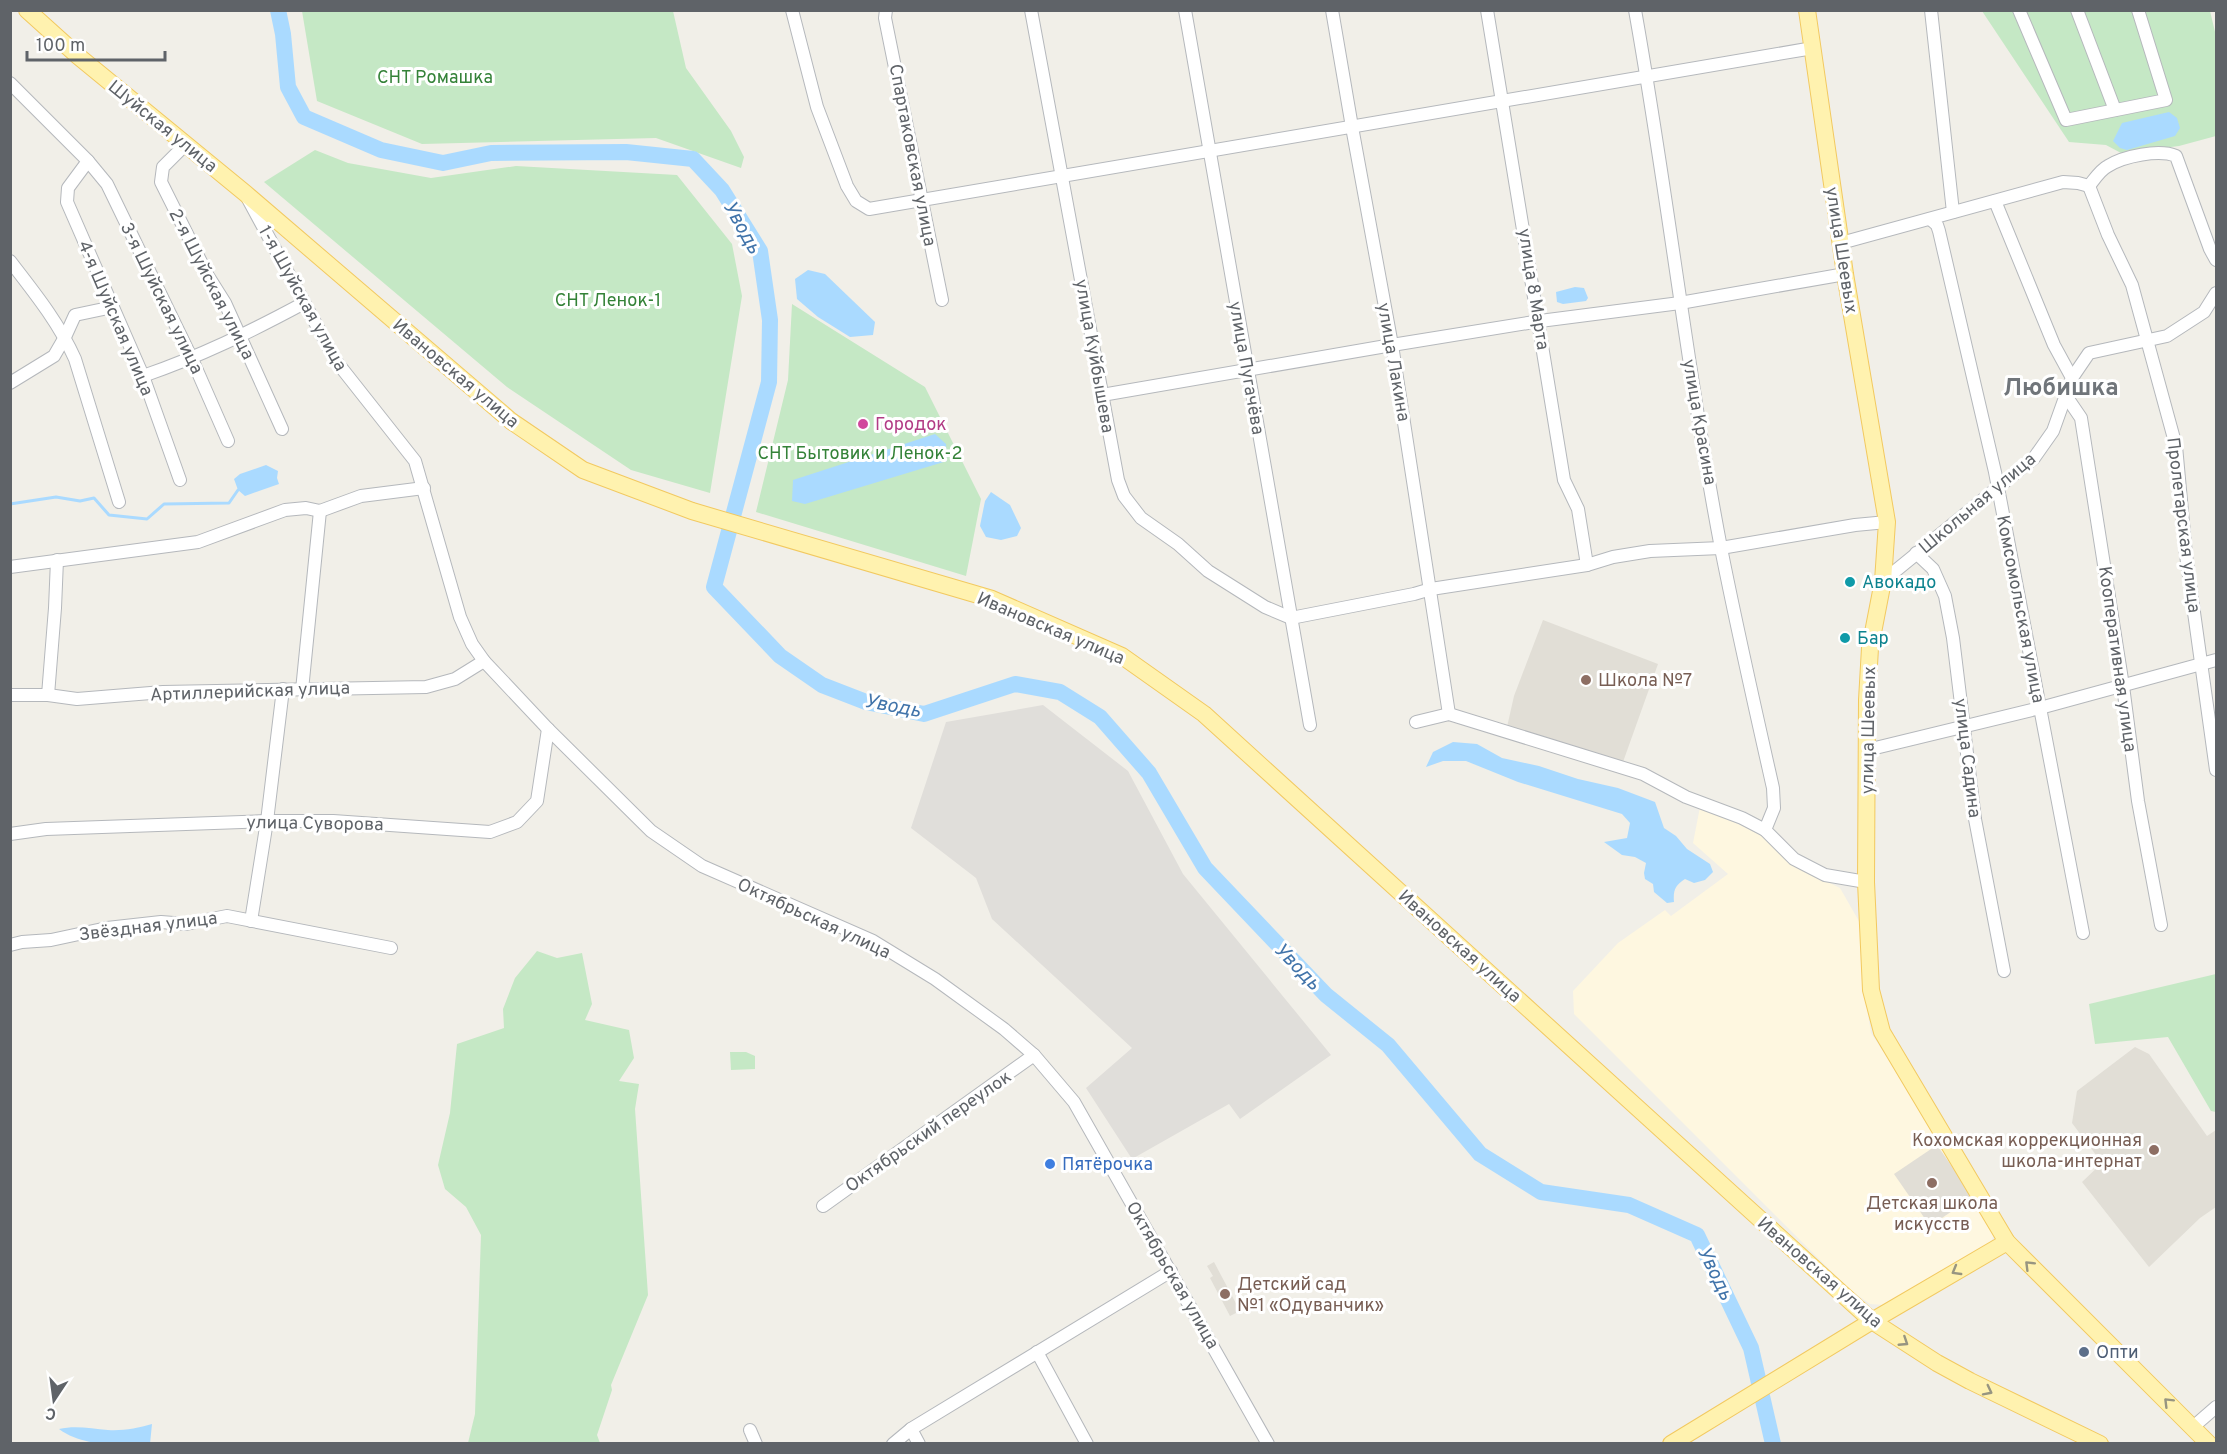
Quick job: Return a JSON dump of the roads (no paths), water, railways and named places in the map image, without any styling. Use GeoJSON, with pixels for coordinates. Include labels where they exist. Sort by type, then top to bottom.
{"type":"FeatureCollection","features":[{"type":"Feature","properties":{"kind":"main road","name":"Шуйская улица"},"geometry":{"type":"LineString","coordinates":[[27,10],[78,56],[245,193]]}},
{"type":"Feature","properties":{"kind":"main road","name":"улица Шеевых"},"geometry":{"type":"LineString","coordinates":[[1807,10],[1845,274],[1887,522],[1883,581],[1870,648],[1866,882],[1871,990],[1882,1032],[2007,1242]]}},
{"type":"Feature","properties":{"kind":"main road","name":"Ивановская улица"},"geometry":{"type":"LineString","coordinates":[[245,193],[511,421],[583,470],[692,511],[992,599],[1122,656],[1196,709],[1872,1320],[1937,1363],[1970,1381],[2100,1443]]}},
{"type":"Feature","properties":{"kind":"main road"},"geometry":{"type":"LineString","coordinates":[[1671,1443],[1872,1320],[2007,1242],[2209,1443]]}},
{"type":"Feature","properties":{"kind":"street"},"geometry":{"type":"LineString","coordinates":[[792,10],[824,127],[847,186],[856,201],[869,209],[1813,48]]}},
{"type":"Feature","properties":{"kind":"street","name":"Спартаковская улица"},"geometry":{"type":"LineString","coordinates":[[886,10],[885,18],[942,300]]}},
{"type":"Feature","properties":{"kind":"street","name":"улица Куйбышева"},"geometry":{"type":"LineString","coordinates":[[1031,10],[1118,480],[1124,496],[1141,518],[1179,544],[1208,571],[1265,607],[1291,618]]}},
{"type":"Feature","properties":{"kind":"street","name":"улица Пугачёва"},"geometry":{"type":"LineString","coordinates":[[1185,10],[1310,725]]}},
{"type":"Feature","properties":{"kind":"street","name":"улица Лакина"},"geometry":{"type":"LineString","coordinates":[[1332,10],[1392,345],[1449,714]]}},
{"type":"Feature","properties":{"kind":"street","name":"улица 8 Марта"},"geometry":{"type":"LineString","coordinates":[[1487,10],[1564,480],[1578,509],[1587,565]]}},
{"type":"Feature","properties":{"kind":"street","name":"улица Красина"},"geometry":{"type":"LineString","coordinates":[[1635,10],[1647,76],[1680,303],[1721,548],[1773,788],[1774,808],[1765,830]]}},
{"type":"Feature","properties":{"kind":"street"},"geometry":{"type":"LineString","coordinates":[[1931,10],[1953,212]]}},
{"type":"Feature","properties":{"kind":"street"},"geometry":{"type":"LineString","coordinates":[[2019,10],[2066,120],[2166,100],[2138,10]]}},
{"type":"Feature","properties":{"kind":"street"},"geometry":{"type":"LineString","coordinates":[[2077,10],[2115,110]]}},
{"type":"Feature","properties":{"kind":"street"},"geometry":{"type":"LineString","coordinates":[[10,83],[88,161]]}},
{"type":"Feature","properties":{"kind":"street","name":"2-я Шуйская улица"},"geometry":{"type":"LineString","coordinates":[[185,144],[163,167],[161,182],[208,276],[225,303],[282,429]]}},
{"type":"Feature","properties":{"kind":"street"},"geometry":{"type":"LineString","coordinates":[[1841,243],[2063,182],[2089,186],[2106,166],[2129,157],[2168,152],[2176,156],[2210,249],[2217,260]]}},
{"type":"Feature","properties":{"kind":"street","name":"4-я Шуйская улица"},"geometry":{"type":"LineString","coordinates":[[88,161],[68,188],[67,202],[143,376],[180,480]]}},
{"type":"Feature","properties":{"kind":"street","name":"3-я Шуйская улица"},"geometry":{"type":"LineString","coordinates":[[88,161],[107,184],[192,359],[228,441]]}},
{"type":"Feature","properties":{"kind":"street","name":"Пролетарская улица"},"geometry":{"type":"LineString","coordinates":[[2089,186],[2108,235],[2132,285],[2176,446],[2186,555],[2217,770]]}},
{"type":"Feature","properties":{"kind":"street","name":"1-я Шуйская улица"},"geometry":{"type":"LineString","coordinates":[[245,193],[336,361],[415,461],[424,488]]}},
{"type":"Feature","properties":{"kind":"street"},"geometry":{"type":"LineString","coordinates":[[1995,201],[2054,345],[2073,378]]}},
{"type":"Feature","properties":{"kind":"street","name":"Комсомольская улица"},"geometry":{"type":"LineString","coordinates":[[1930,219],[1937,225],[1939,231],[1997,488],[2083,933]]}},
{"type":"Feature","properties":{"kind":"street"},"geometry":{"type":"LineString","coordinates":[[10,261],[65,337],[75,359],[120,502]]}},
{"type":"Feature","properties":{"kind":"street"},"geometry":{"type":"LineString","coordinates":[[1102,395],[1539,321],[1680,303],[1845,274]]}},
{"type":"Feature","properties":{"kind":"street","name":"Школьная улица"},"geometry":{"type":"LineString","coordinates":[[1883,581],[2034,458],[2053,431],[2073,378],[2089,354],[2167,336],[2204,312],[2216,297]]}},
{"type":"Feature","properties":{"kind":"street"},"geometry":{"type":"LineString","coordinates":[[143,376],[192,359],[240,338],[304,303]]}},
{"type":"Feature","properties":{"kind":"street"},"geometry":{"type":"LineString","coordinates":[[10,383],[54,356],[75,315],[113,307]]}},
{"type":"Feature","properties":{"kind":"street","name":"Кооперативная улица"},"geometry":{"type":"LineString","coordinates":[[2066,396],[2081,418],[2123,686],[2138,801],[2161,925]]}},
{"type":"Feature","properties":{"kind":"street"},"geometry":{"type":"LineString","coordinates":[[10,567],[198,542],[285,510],[306,508],[320,511],[361,496],[424,488]]}},
{"type":"Feature","properties":{"kind":"street","name":"Октябрьская улица"},"geometry":{"type":"LineString","coordinates":[[424,488],[460,617],[472,645],[484,661],[548,729],[651,831],[702,866],[873,941],[935,980],[1004,1029],[1034,1055],[1074,1102],[1268,1443]]}},
{"type":"Feature","properties":{"kind":"street"},"geometry":{"type":"LineString","coordinates":[[302,690],[320,511]]}},
{"type":"Feature","properties":{"kind":"street"},"geometry":{"type":"LineString","coordinates":[[1291,618],[1431,589],[1587,565],[1613,557],[1650,551],[1721,548],[1855,525],[1887,522]]}},
{"type":"Feature","properties":{"kind":"street","name":"улица Садина"},"geometry":{"type":"LineString","coordinates":[[1916,554],[1933,568],[1945,596],[1953,638],[1975,819],[2004,971]]}},
{"type":"Feature","properties":{"kind":"street"},"geometry":{"type":"LineString","coordinates":[[48,695],[57,560]]}},
{"type":"Feature","properties":{"kind":"street"},"geometry":{"type":"LineString","coordinates":[[1867,750],[2040,708],[2217,660]]}},
{"type":"Feature","properties":{"kind":"street","name":"Артиллерийская улица"},"geometry":{"type":"LineString","coordinates":[[10,695],[48,695],[77,699],[163,692],[426,687],[455,679],[484,661]]}},
{"type":"Feature","properties":{"kind":"street"},"geometry":{"type":"LineString","coordinates":[[251,921],[267,821],[283,690]]}},
{"type":"Feature","properties":{"kind":"street"},"geometry":{"type":"LineString","coordinates":[[1416,722],[1449,714],[1643,774],[1686,797],[1742,818],[1765,830],[1794,859],[1834,877],[1866,882]]}},
{"type":"Feature","properties":{"kind":"street","name":"улица Суворова"},"geometry":{"type":"LineString","coordinates":[[10,834],[46,829],[267,821],[333,821],[490,832],[517,822],[537,801],[548,729]]}},
{"type":"Feature","properties":{"kind":"street","name":"Звёздная улица"},"geometry":{"type":"LineString","coordinates":[[10,945],[51,940],[107,928],[161,922],[186,924],[227,916],[391,948]]}},
{"type":"Feature","properties":{"kind":"street","name":"Октябрьский переулок"},"geometry":{"type":"LineString","coordinates":[[823,1206],[1034,1055]]}},
{"type":"Feature","properties":{"kind":"street"},"geometry":{"type":"LineString","coordinates":[[893,1443],[911,1429],[1171,1271]]}},
{"type":"Feature","properties":{"kind":"street"},"geometry":{"type":"LineString","coordinates":[[1037,1352],[1087,1443]]}},
{"type":"Feature","properties":{"kind":"street"},"geometry":{"type":"LineString","coordinates":[[2193,1427],[2217,1407]]}},
{"type":"Feature","properties":{"kind":"street"},"geometry":{"type":"LineString","coordinates":[[911,1429],[919,1443]]}},
{"type":"Feature","properties":{"kind":"street"},"geometry":{"type":"LineString","coordinates":[[750,1430],[756,1443]]}},
{"type":"Feature","properties":{"kind":"water"},"geometry":{"type":"Polygon","coordinates":[[[2169,112],[2177,118],[2180,128],[2175,136],[2127,150],[2120,148],[2113,141],[2122,123],[2169,112]]]}},
{"type":"Feature","properties":{"kind":"water"},"geometry":{"type":"Polygon","coordinates":[[[808,270],[825,274],[875,322],[873,335],[850,337],[818,317],[797,299],[795,279],[808,270]]]}},
{"type":"Feature","properties":{"kind":"water"},"geometry":{"type":"Polygon","coordinates":[[[1575,287],[1584,288],[1588,298],[1586,301],[1563,304],[1557,302],[1556,292],[1575,287]]]}},
{"type":"Feature","properties":{"kind":"water"},"geometry":{"type":"Polygon","coordinates":[[[935,434],[946,444],[947,461],[805,504],[792,501],[793,480],[935,434]]]}},
{"type":"Feature","properties":{"kind":"water"},"geometry":{"type":"Polygon","coordinates":[[[266,465],[278,471],[279,484],[245,496],[238,490],[234,479],[240,474],[266,465]]]}},
{"type":"Feature","properties":{"kind":"water"},"geometry":{"type":"Polygon","coordinates":[[[991,492],[1010,505],[1021,528],[1017,536],[1001,540],[986,537],[980,526],[985,501],[991,492]]]}},
{"type":"Feature","properties":{"kind":"water"},"geometry":{"type":"Polygon","coordinates":[[[1453,742],[1477,744],[1502,758],[1618,788],[1655,802],[1664,828],[1676,836],[1687,849],[1710,864],[1713,872],[1705,880],[1694,883],[1685,879],[1682,881],[1675,889],[1674,902],[1667,903],[1654,892],[1653,884],[1645,879],[1646,863],[1635,857],[1622,855],[1604,842],[1627,838],[1630,823],[1622,814],[1518,782],[1466,761],[1443,761],[1426,767],[1433,752],[1453,742]]]}},
{"type":"Feature","properties":{"kind":"water"},"geometry":{"type":"Polygon","coordinates":[[[152,1424],[150,1444],[103,1444],[80,1439],[59,1429],[78,1427],[119,1430],[152,1424]]]}},
{"type":"Feature","properties":{"kind":"waterway","name":"Уводь"},"geometry":{"type":"LineString","coordinates":[[278,10],[283,34],[288,87],[304,117],[381,150],[443,163],[491,153],[626,152],[693,159],[722,190],[760,251],[770,320],[769,382],[714,587],[780,656],[822,685],[866,702],[924,714],[1015,684],[1060,692],[1100,717],[1149,773],[1205,868],[1326,995],[1388,1045],[1480,1154],[1541,1192],[1629,1205],[1697,1235],[1751,1348],[1773,1444]]}},
{"type":"Feature","properties":{"kind":"waterway"},"geometry":{"type":"LineString","coordinates":[[10,504],[56,497],[80,501],[94,498],[109,515],[147,519],[164,504],[229,503],[238,490]]}},
{"type":"Feature","properties":{"kind":"place","name":"Городок"},"geometry":{"type":"Point","coordinates":[863,424]}},
{"type":"Feature","properties":{"kind":"place","name":"Авокадо"},"geometry":{"type":"Point","coordinates":[1850,582]}},
{"type":"Feature","properties":{"kind":"place","name":"Бар"},"geometry":{"type":"Point","coordinates":[1845,638]}},
{"type":"Feature","properties":{"kind":"place","name":"Школа №7"},"geometry":{"type":"Point","coordinates":[1586,680]}},
{"type":"Feature","properties":{"kind":"place","name":"Кохомская коррекционная школа-интернат"},"geometry":{"type":"Point","coordinates":[2154,1150]}},
{"type":"Feature","properties":{"kind":"place","name":"Пятёрочка"},"geometry":{"type":"Point","coordinates":[1050,1164]}},
{"type":"Feature","properties":{"kind":"place","name":"Детская школа искусств"},"geometry":{"type":"Point","coordinates":[1932,1183]}},
{"type":"Feature","properties":{"kind":"place","name":"Детский сад №1 «Одуванчик»"},"geometry":{"type":"Point","coordinates":[1225,1294]}},
{"type":"Feature","properties":{"kind":"place","name":"Опти"},"geometry":{"type":"Point","coordinates":[2084,1352]}},
{"type":"Feature","properties":{"kind":"district","name":"Любишка"},"geometry":{"type":"Point","coordinates":[2061,387]}},
{"type":"Feature","properties":{"kind":"park label","name":"СНТ Ромашка"},"geometry":{"type":"Point","coordinates":[435,77]}},
{"type":"Feature","properties":{"kind":"park label","name":"СНТ Ленок-1"},"geometry":{"type":"Point","coordinates":[608,300]}},
{"type":"Feature","properties":{"kind":"park label","name":"СНТ Бытовик и Ленок-2"},"geometry":{"type":"Point","coordinates":[860,453]}}]}
